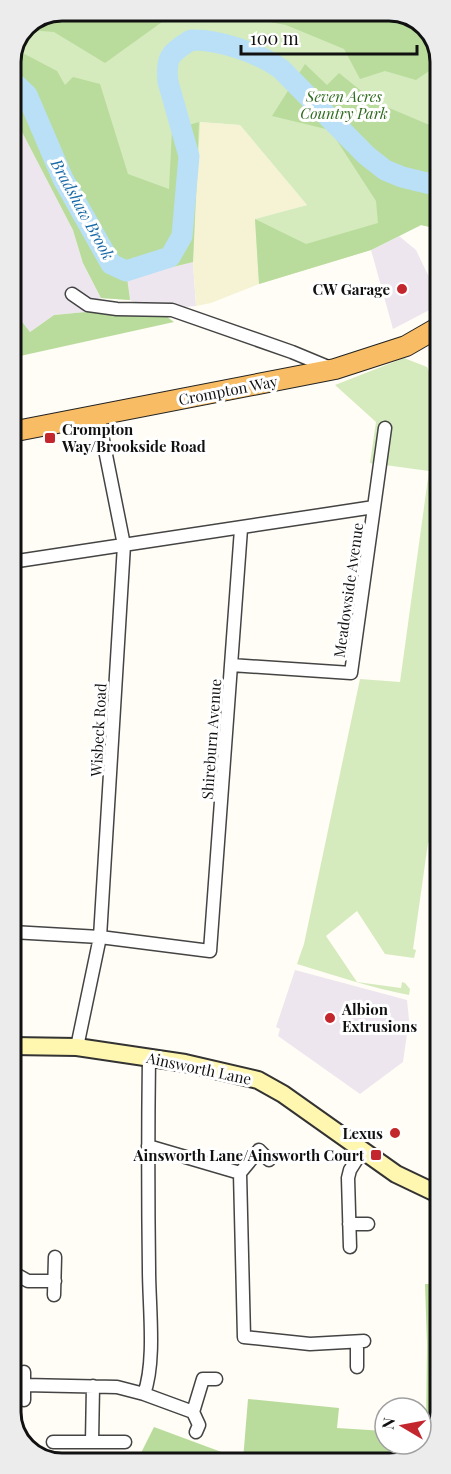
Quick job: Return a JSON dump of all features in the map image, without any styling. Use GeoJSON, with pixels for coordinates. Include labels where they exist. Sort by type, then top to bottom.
{"type":"FeatureCollection","features":[{"type":"Feature","properties":{"kind":"highway","name":"Crompton Way"},"geometry":{"type":"LineString","coordinates":[[21,430],[334,369],[406,346],[430,332]]}},
{"type":"Feature","properties":{"kind":"main road","name":"Ainsworth Lane"},"geometry":{"type":"LineString","coordinates":[[21,1046],[76,1047],[149,1057],[258,1080],[283,1094],[396,1174],[430,1188]]}},
{"type":"Feature","properties":{"kind":"street"},"geometry":{"type":"LineString","coordinates":[[72,294],[88,305],[117,309],[172,310],[334,369]]}},
{"type":"Feature","properties":{"kind":"street","name":"Wisbeck Road"},"geometry":{"type":"LineString","coordinates":[[76,1047],[100,937],[124,545],[98,415]]}},
{"type":"Feature","properties":{"kind":"street","name":"Meadowside Avenue"},"geometry":{"type":"LineString","coordinates":[[231,665],[351,673],[386,428]]}},
{"type":"Feature","properties":{"kind":"street"},"geometry":{"type":"LineString","coordinates":[[21,560],[241,529],[374,507]]}},
{"type":"Feature","properties":{"kind":"street","name":"Shireburn Avenue"},"geometry":{"type":"LineString","coordinates":[[100,937],[210,951],[241,529]]}},
{"type":"Feature","properties":{"kind":"street"},"geometry":{"type":"LineString","coordinates":[[21,933],[100,937]]}},
{"type":"Feature","properties":{"kind":"street"},"geometry":{"type":"LineString","coordinates":[[144,1394],[149,1379],[149,1057]]}},
{"type":"Feature","properties":{"kind":"street"},"geometry":{"type":"LineString","coordinates":[[148,1146],[240,1173]]}},
{"type":"Feature","properties":{"kind":"street"},"geometry":{"type":"LineString","coordinates":[[269,1160],[259,1150],[240,1173],[244,1337],[300,1344],[360,1342],[357,1367]]}},
{"type":"Feature","properties":{"kind":"street"},"geometry":{"type":"LineString","coordinates":[[350,1247],[348,1178],[350,1170],[362,1152]]}},
{"type":"Feature","properties":{"kind":"street"},"geometry":{"type":"LineString","coordinates":[[349,1224],[368,1224]]}},
{"type":"Feature","properties":{"kind":"street"},"geometry":{"type":"LineString","coordinates":[[54,1295],[55,1257]]}},
{"type":"Feature","properties":{"kind":"street"},"geometry":{"type":"LineString","coordinates":[[21,1277],[28,1281],[55,1281]]}},
{"type":"Feature","properties":{"kind":"street"},"geometry":{"type":"LineString","coordinates":[[24,1372],[24,1400]]}},
{"type":"Feature","properties":{"kind":"street"},"geometry":{"type":"LineString","coordinates":[[196,1432],[199,1425],[193,1412],[203,1379],[216,1379]]}},
{"type":"Feature","properties":{"kind":"street"},"geometry":{"type":"LineString","coordinates":[[24,1385],[117,1387],[193,1412]]}},
{"type":"Feature","properties":{"kind":"street"},"geometry":{"type":"LineString","coordinates":[[92,1442],[93,1386]]}},
{"type":"Feature","properties":{"kind":"street"},"geometry":{"type":"LineString","coordinates":[[53,1442],[125,1442]]}},
{"type":"Feature","properties":{"kind":"shaded area"},"geometry":{"type":"Polygon","coordinates":[[[199,122],[240,125],[307,205],[255,219],[259,284],[211,303],[196,306],[193,262],[199,122]]]}},
{"type":"Feature","properties":{"kind":"shaded area"},"geometry":{"type":"Polygon","coordinates":[[[21,130],[73,230],[83,263],[107,310],[54,315],[30,332],[21,322],[21,130]]]}},
{"type":"Feature","properties":{"kind":"shaded area"},"geometry":{"type":"Polygon","coordinates":[[[399,236],[416,250],[430,279],[430,310],[393,329],[371,250],[399,236]]]}},
{"type":"Feature","properties":{"kind":"shaded area"},"geometry":{"type":"Polygon","coordinates":[[[193,262],[196,306],[137,303],[130,300],[127,278],[193,262]]]}},
{"type":"Feature","properties":{"kind":"shaded area"},"geometry":{"type":"Polygon","coordinates":[[[295,970],[407,1000],[409,1020],[403,1062],[360,1094],[278,1036],[280,1029],[276,1027],[295,970]]]}},
{"type":"Feature","properties":{"kind":"green space","name":"Seven Acres Country Park"},"geometry":{"type":"Polygon","coordinates":[[[62,21],[392,21],[410,26],[427,46],[430,62],[430,227],[421,225],[371,250],[259,284],[255,219],[307,205],[240,125],[200,122],[193,262],[127,278],[130,300],[101,298],[83,263],[73,230],[21,130],[22,54],[28,39],[46,24],[62,21]]]}},
{"type":"Feature","properties":{"kind":"green space"},"geometry":{"type":"Polygon","coordinates":[[[62,21],[163,21],[105,63],[54,32],[36,31],[46,24],[62,21]]]}},
{"type":"Feature","properties":{"kind":"green space"},"geometry":{"type":"Polygon","coordinates":[[[263,21],[400,22],[410,26],[423,39],[429,51],[430,70],[416,80],[385,71],[360,79],[344,49],[286,25],[263,21]]]}},
{"type":"Feature","properties":{"kind":"green space"},"geometry":{"type":"Polygon","coordinates":[[[22,53],[57,71],[65,85],[73,77],[100,84],[128,174],[169,189],[172,130],[199,122],[193,262],[127,278],[130,300],[101,298],[83,263],[73,230],[21,130],[22,53]]]}},
{"type":"Feature","properties":{"kind":"green space"},"geometry":{"type":"Polygon","coordinates":[[[305,64],[327,85],[339,73],[375,102],[430,125],[430,227],[421,225],[371,250],[259,284],[255,219],[306,244],[378,223],[376,201],[330,130],[272,116],[305,64]]]}},
{"type":"Feature","properties":{"kind":"green space"},"geometry":{"type":"Polygon","coordinates":[[[117,309],[158,310],[174,322],[21,356],[21,321],[30,332],[54,315],[117,309]]]}},
{"type":"Feature","properties":{"kind":"green space"},"geometry":{"type":"Polygon","coordinates":[[[404,358],[427,367],[430,374],[430,841],[413,949],[416,950],[414,958],[385,954],[357,911],[326,936],[357,982],[297,964],[304,944],[360,679],[400,682],[429,471],[370,463],[376,422],[335,385],[404,358]]]}},
{"type":"Feature","properties":{"kind":"green space"},"geometry":{"type":"Polygon","coordinates":[[[357,982],[401,988],[402,982],[410,989],[409,995],[357,982]]]}},
{"type":"Feature","properties":{"kind":"green space"},"geometry":{"type":"Polygon","coordinates":[[[425,1284],[430,1284],[430,1396],[426,1396],[425,1284]]]}},
{"type":"Feature","properties":{"kind":"green space"},"geometry":{"type":"Polygon","coordinates":[[[248,1399],[339,1408],[337,1428],[373,1430],[373,1453],[244,1453],[248,1399]]]}},
{"type":"Feature","properties":{"kind":"green space"},"geometry":{"type":"Polygon","coordinates":[[[154,1427],[224,1453],[141,1453],[154,1427]]]}},
{"type":"Feature","properties":{"kind":"waterway","name":"Bradshaw Brook"},"geometry":{"type":"LineString","coordinates":[[21,89],[27,95],[63,179],[111,264],[126,271],[170,257],[182,236],[189,156],[168,82],[168,66],[174,52],[191,40],[226,45],[272,63],[281,69],[366,155],[385,170],[430,184]]}},
{"type":"Feature","properties":{"kind":"place","name":"CW Garage"},"geometry":{"type":"Point","coordinates":[402,289]}},
{"type":"Feature","properties":{"kind":"place","name":"Crompton Way/Brookside Road"},"geometry":{"type":"Point","coordinates":[50,438]}},
{"type":"Feature","properties":{"kind":"place","name":"Albion Extrusions"},"geometry":{"type":"Point","coordinates":[330,1018]}},
{"type":"Feature","properties":{"kind":"place","name":"Lexus"},"geometry":{"type":"Point","coordinates":[395,1133]}},
{"type":"Feature","properties":{"kind":"place","name":"Ainsworth Lane/Ainsworth Court"},"geometry":{"type":"Point","coordinates":[376,1155]}}]}
